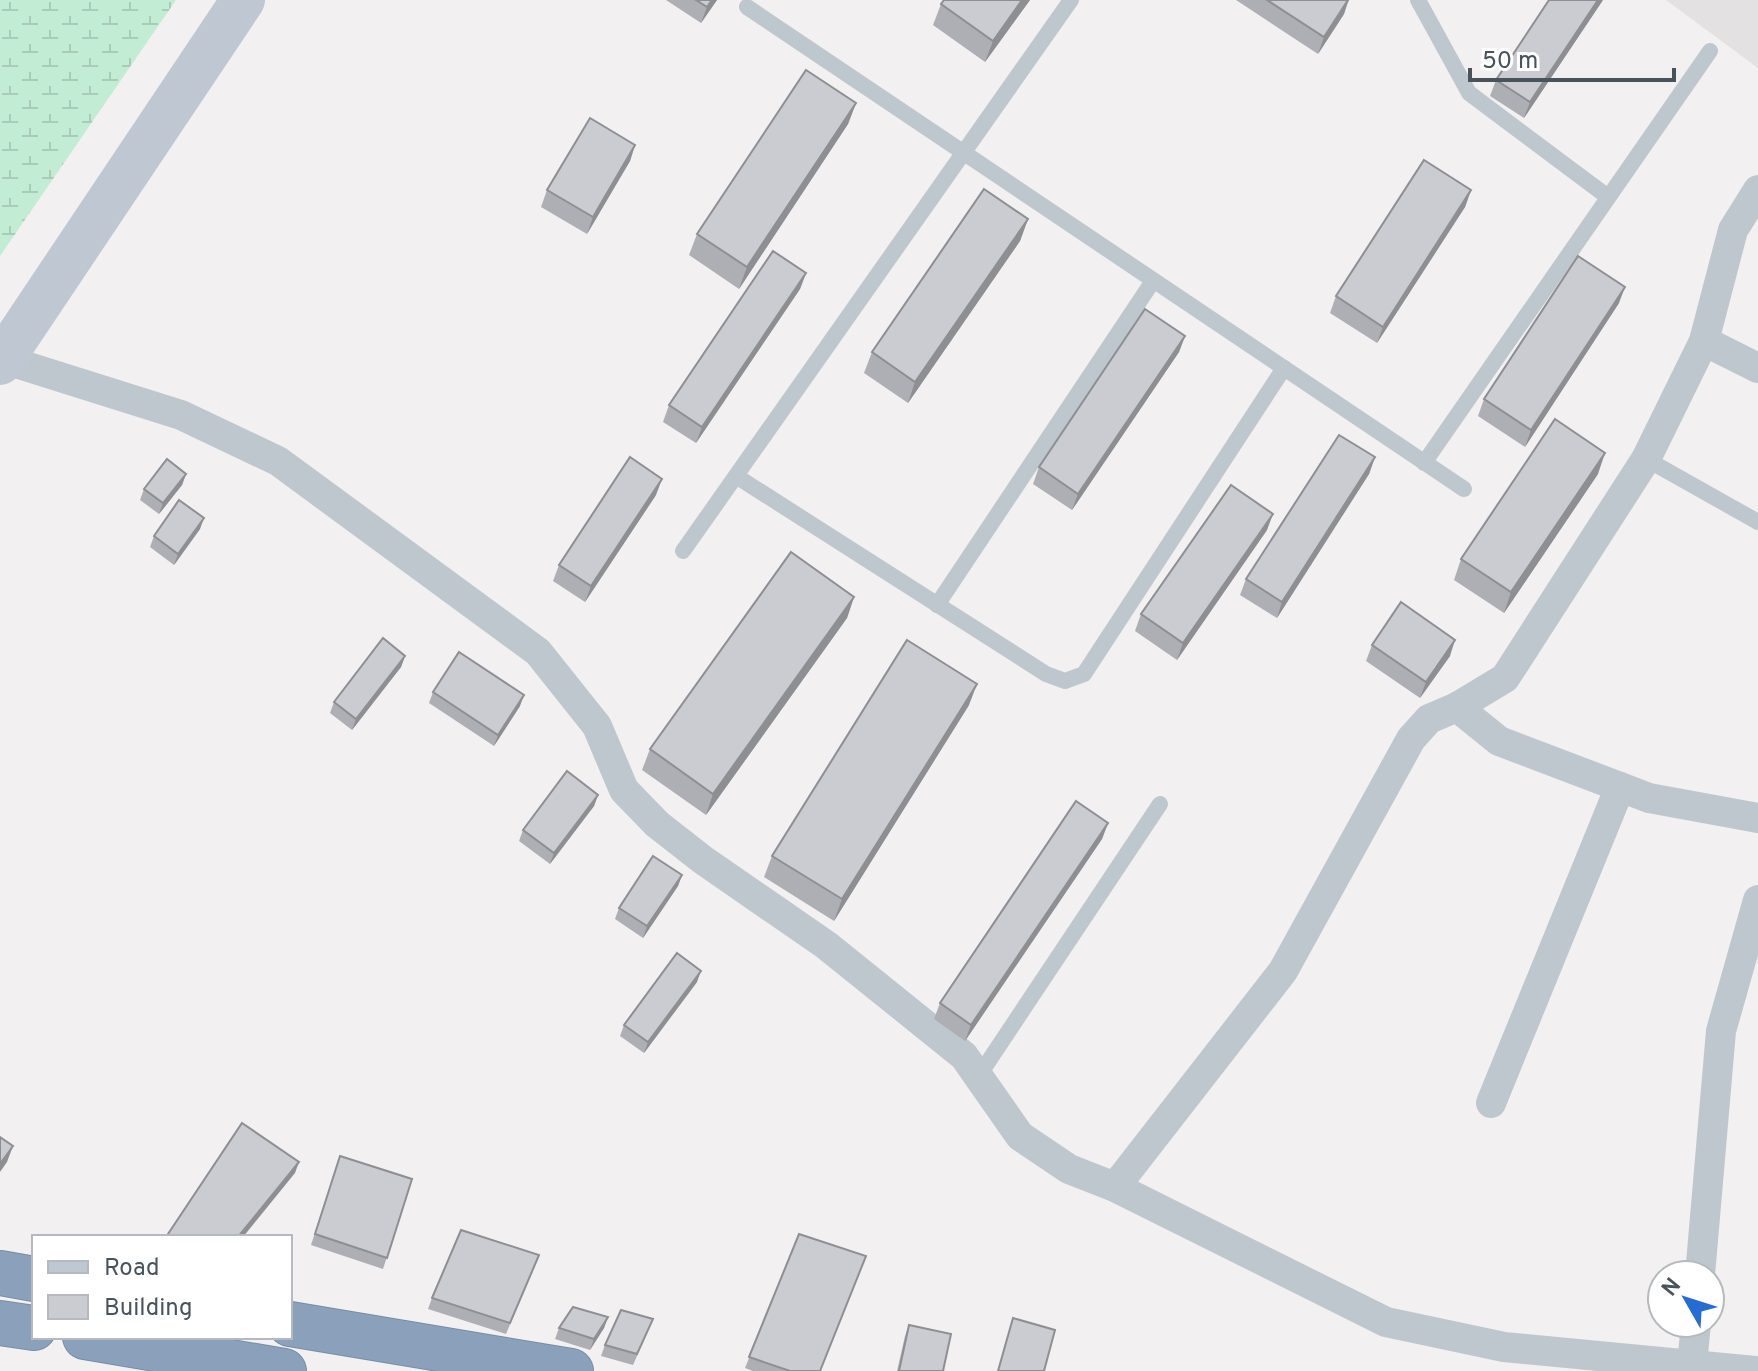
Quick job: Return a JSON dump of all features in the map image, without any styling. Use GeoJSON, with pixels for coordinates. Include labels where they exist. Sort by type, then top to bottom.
{"type":"FeatureCollection","features":[{"type":"Feature","properties":{"kind":"highway"},"geometry":{"type":"LineString","coordinates":[[0,1273],[32,1279]]}},
{"type":"Feature","properties":{"kind":"highway"},"geometry":{"type":"LineString","coordinates":[[0,1323],[32,1328]]}},
{"type":"Feature","properties":{"kind":"highway"},"geometry":{"type":"LineString","coordinates":[[292,1325],[346,1353],[571,1371]]}},
{"type":"Feature","properties":{"kind":"highway"},"geometry":{"type":"LineString","coordinates":[[96,1339],[267,1370]]}},
{"type":"Feature","properties":{"kind":"street"},"geometry":{"type":"LineString","coordinates":[[243,0],[1,361],[181,415],[278,461],[538,652],[597,726],[624,790],[657,824],[703,860],[826,945],[964,1056],[1020,1136],[1069,1169],[1115,1187],[1386,1322],[1504,1347],[1755,1371]]}},
{"type":"Feature","properties":{"kind":"street"},"geometry":{"type":"LineString","coordinates":[[1115,1187],[1283,971],[1411,739],[1429,719],[1457,707],[1505,678],[1646,459],[1704,341],[1733,230],[1758,190]]}},
{"type":"Feature","properties":{"kind":"street"},"geometry":{"type":"LineString","coordinates":[[1704,341],[1758,368]]}},
{"type":"Feature","properties":{"kind":"street"},"geometry":{"type":"LineString","coordinates":[[1457,707],[1499,741],[1649,798],[1758,818]]}},
{"type":"Feature","properties":{"kind":"street"},"geometry":{"type":"LineString","coordinates":[[1491,1103],[1620,787]]}},
{"type":"Feature","properties":{"kind":"street"},"geometry":{"type":"LineString","coordinates":[[1701,1259],[1721,1031],[1752,946],[1758,900]]}},
{"type":"Feature","properties":{"kind":"street"},"geometry":{"type":"LineString","coordinates":[[1692,1365],[1694,1339]]}},
{"type":"Feature","properties":{"kind":"lane"},"geometry":{"type":"LineString","coordinates":[[683,551],[1071,0]]}},
{"type":"Feature","properties":{"kind":"lane"},"geometry":{"type":"LineString","coordinates":[[1418,0],[1469,93],[1608,197]]}},
{"type":"Feature","properties":{"kind":"lane"},"geometry":{"type":"LineString","coordinates":[[747,7],[1464,489]]}},
{"type":"Feature","properties":{"kind":"lane"},"geometry":{"type":"LineString","coordinates":[[1424,463],[1710,51]]}},
{"type":"Feature","properties":{"kind":"lane"},"geometry":{"type":"LineString","coordinates":[[937,605],[1153,281]]}},
{"type":"Feature","properties":{"kind":"lane"},"geometry":{"type":"LineString","coordinates":[[736,476],[1046,674],[1065,681],[1084,674],[1284,368]]}},
{"type":"Feature","properties":{"kind":"lane"},"geometry":{"type":"LineString","coordinates":[[1646,459],[1758,522]]}},
{"type":"Feature","properties":{"kind":"lane"},"geometry":{"type":"LineString","coordinates":[[978,1077],[1160,804]]}},
{"type":"Feature","properties":{"kind":"shaded area"},"geometry":{"type":"Polygon","coordinates":[[[1666,0],[1758,0],[1758,68],[1666,0]]]}},
{"type":"Feature","properties":{"kind":"green space"},"geometry":{"type":"Polygon","coordinates":[[[0,0],[176,0],[0,256],[0,0]]]}},
{"type":"Feature","properties":{"kind":"building"},"geometry":{"type":"Polygon","coordinates":[[[696,0],[712,0],[707,7],[696,0]]]}},
{"type":"Feature","properties":{"kind":"building"},"geometry":{"type":"Polygon","coordinates":[[[944,0],[1022,0],[993,41],[941,4],[944,0]]]}},
{"type":"Feature","properties":{"kind":"building"},"geometry":{"type":"Polygon","coordinates":[[[1267,0],[1348,0],[1324,37],[1267,0]]]}},
{"type":"Feature","properties":{"kind":"building"},"geometry":{"type":"Polygon","coordinates":[[[1549,0],[1598,0],[1530,102],[1496,80],[1549,0]]]}},
{"type":"Feature","properties":{"kind":"building"},"geometry":{"type":"Polygon","coordinates":[[[806,70],[856,103],[747,267],[697,234],[806,70]]]}},
{"type":"Feature","properties":{"kind":"building"},"geometry":{"type":"Polygon","coordinates":[[[590,118],[635,145],[593,217],[547,190],[590,118]]]}},
{"type":"Feature","properties":{"kind":"building"},"geometry":{"type":"Polygon","coordinates":[[[1424,160],[1471,190],[1383,327],[1336,296],[1424,160]]]}},
{"type":"Feature","properties":{"kind":"building"},"geometry":{"type":"Polygon","coordinates":[[[984,189],[1028,219],[915,382],[872,352],[984,189]]]}},
{"type":"Feature","properties":{"kind":"building"},"geometry":{"type":"Polygon","coordinates":[[[773,251],[806,273],[702,427],[669,405],[773,251]]]}},
{"type":"Feature","properties":{"kind":"building"},"geometry":{"type":"Polygon","coordinates":[[[1578,256],[1625,287],[1531,430],[1484,399],[1578,256]]]}},
{"type":"Feature","properties":{"kind":"building"},"geometry":{"type":"Polygon","coordinates":[[[1145,309],[1185,336],[1078,494],[1039,467],[1145,309]]]}},
{"type":"Feature","properties":{"kind":"building"},"geometry":{"type":"Polygon","coordinates":[[[1555,419],[1605,453],[1511,592],[1461,559],[1555,419]]]}},
{"type":"Feature","properties":{"kind":"building"},"geometry":{"type":"Polygon","coordinates":[[[1339,435],[1375,457],[1282,602],[1246,579],[1339,435]]]}},
{"type":"Feature","properties":{"kind":"building"},"geometry":{"type":"Polygon","coordinates":[[[630,457],[662,479],[591,586],[559,565],[630,457]]]}},
{"type":"Feature","properties":{"kind":"building"},"geometry":{"type":"Polygon","coordinates":[[[167,459],[186,474],[163,503],[144,489],[167,459]]]}},
{"type":"Feature","properties":{"kind":"building"},"geometry":{"type":"Polygon","coordinates":[[[1231,485],[1273,514],[1183,643],[1141,614],[1231,485]]]}},
{"type":"Feature","properties":{"kind":"building"},"geometry":{"type":"Polygon","coordinates":[[[179,500],[204,518],[178,554],[154,536],[179,500]]]}},
{"type":"Feature","properties":{"kind":"building"},"geometry":{"type":"Polygon","coordinates":[[[791,552],[854,597],[713,794],[650,749],[791,552]]]}},
{"type":"Feature","properties":{"kind":"building"},"geometry":{"type":"Polygon","coordinates":[[[1401,602],[1455,640],[1426,682],[1372,645],[1401,602]]]}},
{"type":"Feature","properties":{"kind":"building"},"geometry":{"type":"Polygon","coordinates":[[[383,638],[405,656],[356,719],[334,702],[383,638]]]}},
{"type":"Feature","properties":{"kind":"building"},"geometry":{"type":"Polygon","coordinates":[[[907,640],[977,684],[842,899],[772,856],[907,640]]]}},
{"type":"Feature","properties":{"kind":"building"},"geometry":{"type":"Polygon","coordinates":[[[459,652],[524,695],[498,735],[433,692],[459,652]]]}},
{"type":"Feature","properties":{"kind":"building"},"geometry":{"type":"Polygon","coordinates":[[[567,771],[598,795],[554,853],[523,830],[567,771]]]}},
{"type":"Feature","properties":{"kind":"building"},"geometry":{"type":"Polygon","coordinates":[[[1076,801],[1108,823],[971,1025],[940,1003],[1076,801]]]}},
{"type":"Feature","properties":{"kind":"building"},"geometry":{"type":"Polygon","coordinates":[[[653,856],[682,875],[647,926],[619,908],[653,856]]]}},
{"type":"Feature","properties":{"kind":"building"},"geometry":{"type":"Polygon","coordinates":[[[677,953],[701,971],[648,1042],[624,1025],[677,953]]]}},
{"type":"Feature","properties":{"kind":"building"},"geometry":{"type":"Polygon","coordinates":[[[242,1123],[299,1162],[240,1235],[167,1235],[242,1123]]]}},
{"type":"Feature","properties":{"kind":"building"},"geometry":{"type":"Polygon","coordinates":[[[0,1137],[13,1146],[0,1164],[0,1137]]]}},
{"type":"Feature","properties":{"kind":"building"},"geometry":{"type":"Polygon","coordinates":[[[340,1156],[412,1179],[387,1258],[315,1234],[340,1156]]]}},
{"type":"Feature","properties":{"kind":"building"},"geometry":{"type":"Polygon","coordinates":[[[461,1230],[539,1255],[510,1323],[432,1298],[461,1230]]]}},
{"type":"Feature","properties":{"kind":"building"},"geometry":{"type":"Polygon","coordinates":[[[799,1234],[866,1256],[820,1371],[790,1371],[749,1357],[799,1234]]]}},
{"type":"Feature","properties":{"kind":"building"},"geometry":{"type":"Polygon","coordinates":[[[573,1307],[608,1317],[594,1339],[559,1328],[573,1307]]]}},
{"type":"Feature","properties":{"kind":"building"},"geometry":{"type":"Polygon","coordinates":[[[621,1310],[653,1319],[637,1354],[605,1345],[621,1310]]]}},
{"type":"Feature","properties":{"kind":"building"},"geometry":{"type":"Polygon","coordinates":[[[1013,1318],[1055,1330],[1044,1371],[998,1371],[1013,1318]]]}},
{"type":"Feature","properties":{"kind":"building"},"geometry":{"type":"Polygon","coordinates":[[[909,1325],[951,1334],[943,1371],[899,1371],[909,1325]]]}}]}
